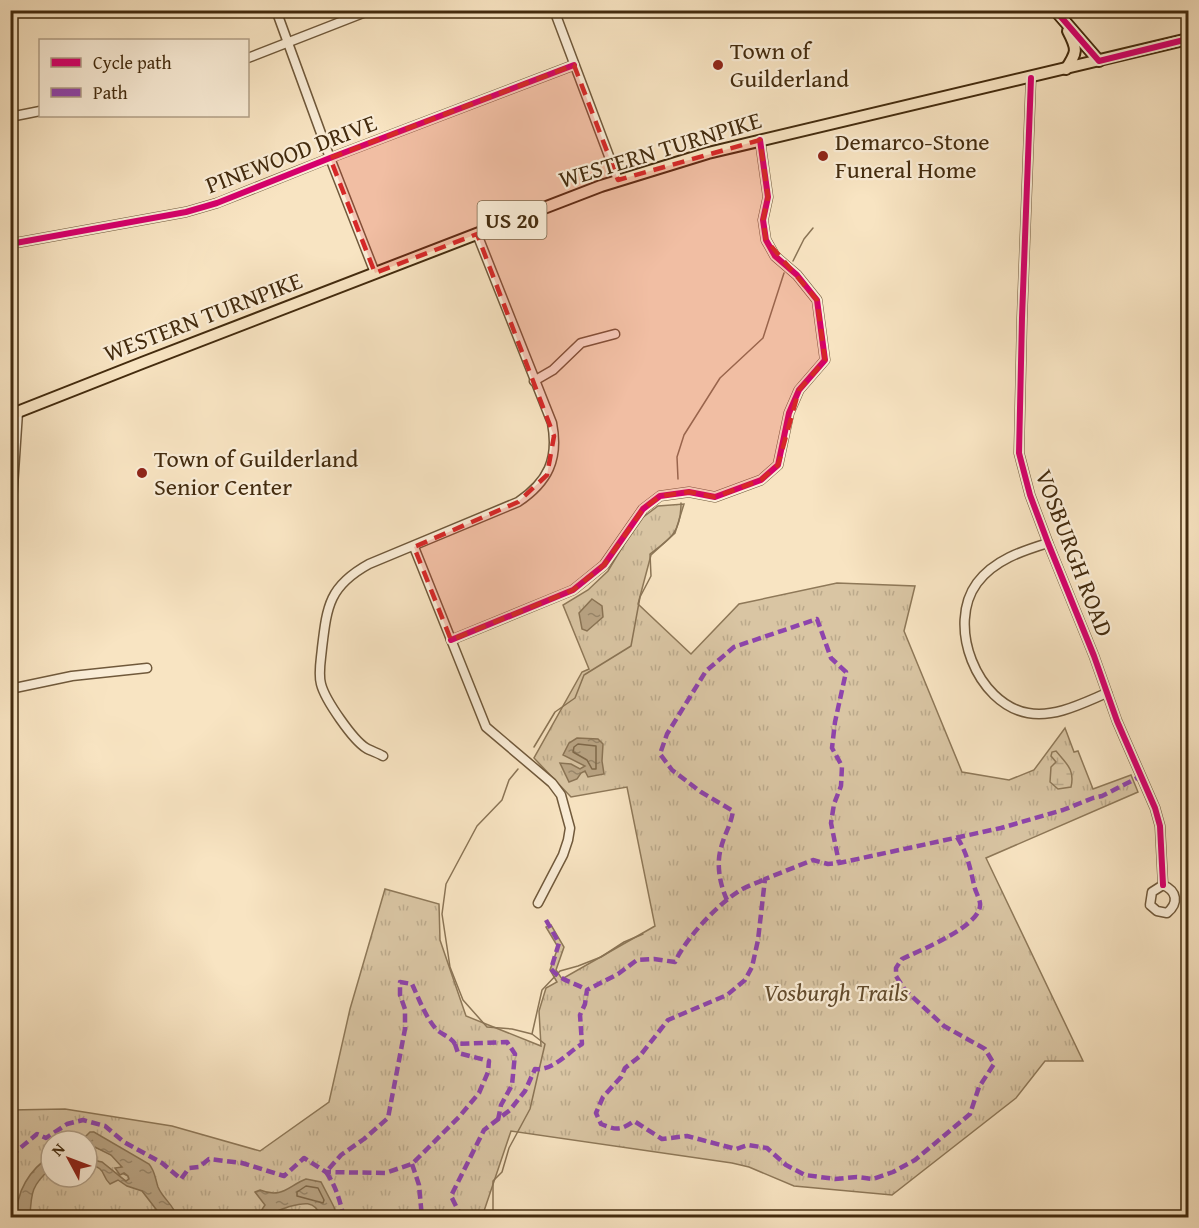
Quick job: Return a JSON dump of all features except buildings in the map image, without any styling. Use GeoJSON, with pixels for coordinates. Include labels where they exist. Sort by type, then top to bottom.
{"type":"FeatureCollection","features":[{"type":"Feature","properties":{"kind":"main road"},"geometry":{"type":"LineString","coordinates":[[1058,14],[1100,61]]}},
{"type":"Feature","properties":{"kind":"main road"},"geometry":{"type":"LineString","coordinates":[[1058,14],[1076,47],[1066,69]]}},
{"type":"Feature","properties":{"kind":"main road","name":"US 20"},"geometry":{"type":"LineString","coordinates":[[1031,78],[1188,39]]}},
{"type":"Feature","properties":{"kind":"main road","name":"WESTERN TURNPIKE"},"geometry":{"type":"LineString","coordinates":[[14,414],[618,180],[760,140],[1031,78]]}},
{"type":"Feature","properties":{"kind":"street"},"geometry":{"type":"LineString","coordinates":[[276,10],[375,273]]}},
{"type":"Feature","properties":{"kind":"street"},"geometry":{"type":"LineString","coordinates":[[249,58],[371,10]]}},
{"type":"Feature","properties":{"kind":"street"},"geometry":{"type":"LineString","coordinates":[[554,10],[618,180]]}},
{"type":"Feature","properties":{"kind":"street","name":"PINEWOOD DRIVE"},"geometry":{"type":"LineString","coordinates":[[10,244],[196,209],[217,203],[574,65]]}},
{"type":"Feature","properties":{"kind":"street","name":"VOSBURGH ROAD"},"geometry":{"type":"LineString","coordinates":[[1031,78],[1019,453],[1030,495],[1048,543],[1155,808],[1160,826],[1163,885]]}},
{"type":"Feature","properties":{"kind":"street"},"geometry":{"type":"LineString","coordinates":[[10,117],[39,111]]}},
{"type":"Feature","properties":{"kind":"street"},"geometry":{"type":"LineString","coordinates":[[451,640],[573,590],[604,565],[643,509],[660,496],[689,492],[715,497],[761,480],[778,465],[789,413],[799,390],[825,360],[817,300],[797,275],[775,256],[766,240],[763,220],[768,197],[760,140]]}},
{"type":"Feature","properties":{"kind":"street"},"geometry":{"type":"LineString","coordinates":[[383,756],[365,748],[327,700],[321,683],[320,670],[326,614],[332,599],[339,587],[356,572],[518,502],[527,496],[547,475],[554,451],[552,423],[477,234]]}},
{"type":"Feature","properties":{"kind":"street"},"geometry":{"type":"LineString","coordinates":[[534,381],[553,369],[581,343],[615,334]]}},
{"type":"Feature","properties":{"kind":"street"},"geometry":{"type":"LineString","coordinates":[[10,532],[14,414]]}},
{"type":"Feature","properties":{"kind":"street"},"geometry":{"type":"LineString","coordinates":[[1048,543],[1024,550],[1002,561],[977,584],[971,594],[965,614],[964,633],[969,654],[977,672],[991,691],[1008,704],[1028,713],[1041,714],[1064,710],[1107,693]]}},
{"type":"Feature","properties":{"kind":"street"},"geometry":{"type":"LineString","coordinates":[[414,547],[486,727],[545,776],[561,795],[570,828],[568,840],[563,855],[538,903]]}},
{"type":"Feature","properties":{"kind":"street"},"geometry":{"type":"LineString","coordinates":[[10,689],[72,676],[147,668]]}},
{"type":"Feature","properties":{"kind":"highlighted area"},"geometry":{"type":"Polygon","coordinates":[[[574,65],[618,180],[760,140],[768,197],[763,220],[766,240],[817,300],[825,360],[799,390],[778,465],[761,480],[715,497],[689,492],[660,496],[643,509],[604,565],[573,590],[451,640],[414,547],[518,502],[547,475],[554,436],[477,234],[375,273],[330,158],[574,65]]]}},
{"type":"Feature","properties":{"kind":"green space","name":"Vosburgh Trails"},"geometry":{"type":"Polygon","coordinates":[[[684,504],[675,533],[651,555],[638,604],[691,654],[739,604],[837,583],[915,586],[904,631],[962,772],[1009,780],[1034,770],[1065,728],[1074,752],[1078,751],[1093,789],[1131,775],[1138,792],[986,858],[1083,1061],[1045,1061],[1016,1098],[892,1195],[794,1186],[749,1167],[732,1163],[511,1131],[482,1217],[11,1218],[11,1110],[65,1109],[172,1126],[260,1151],[329,1102],[350,1009],[385,889],[439,904],[440,940],[466,1016],[541,1046],[539,1011],[546,988],[557,982],[550,970],[558,947],[546,927],[551,925],[564,947],[556,970],[562,979],[655,926],[627,787],[571,797],[534,758],[582,672],[589,669],[563,605],[588,590],[608,571],[638,521],[658,506],[684,504]]]}},
{"type":"Feature","properties":{"kind":"green space"},"geometry":{"type":"Polygon","coordinates":[[[1056,751],[1071,772],[1071,787],[1058,789],[1050,782],[1051,767],[1056,762],[1051,756],[1052,752],[1056,751]]]}},
{"type":"Feature","properties":{"kind":"green space"},"geometry":{"type":"Polygon","coordinates":[[[99,1149],[109,1153],[120,1163],[122,1173],[129,1179],[126,1181],[99,1162],[99,1149]]]}},
{"type":"Feature","properties":{"kind":"water"},"geometry":{"type":"Polygon","coordinates":[[[592,599],[602,606],[603,617],[587,631],[582,629],[579,613],[592,599]]]}},
{"type":"Feature","properties":{"kind":"water"},"geometry":{"type":"Polygon","coordinates":[[[577,738],[598,739],[603,744],[604,774],[588,777],[585,771],[577,779],[569,782],[560,763],[571,764],[580,769],[585,766],[563,755],[569,743],[577,738]]]}},
{"type":"Feature","properties":{"kind":"water"},"geometry":{"type":"Polygon","coordinates":[[[99,1135],[149,1164],[160,1191],[177,1217],[162,1217],[142,1191],[118,1180],[110,1184],[99,1169],[99,1161],[126,1181],[129,1179],[124,1173],[120,1175],[115,1168],[122,1167],[111,1155],[99,1149],[99,1135]]]}},
{"type":"Feature","properties":{"kind":"water"},"geometry":{"type":"Polygon","coordinates":[[[39,1165],[39,1180],[31,1201],[30,1217],[18,1217],[17,1208],[21,1190],[39,1165]]]}},
{"type":"Feature","properties":{"kind":"water"},"geometry":{"type":"Polygon","coordinates":[[[306,1179],[321,1182],[337,1217],[321,1217],[315,1207],[303,1204],[280,1210],[272,1217],[257,1217],[265,1205],[255,1192],[260,1190],[279,1192],[306,1179]]]}},
{"type":"Feature","properties":{"kind":"waterway"},"geometry":{"type":"LineString","coordinates":[[793,261],[804,239],[813,228]]}},
{"type":"Feature","properties":{"kind":"waterway"},"geometry":{"type":"LineString","coordinates":[[678,479],[677,457],[684,435],[720,378],[763,338],[784,273]]}},
{"type":"Feature","properties":{"kind":"waterway"},"geometry":{"type":"LineString","coordinates":[[534,747],[555,712],[575,698],[584,675],[631,646],[640,597],[651,576],[650,554],[674,533],[681,513],[681,503]]}},
{"type":"Feature","properties":{"kind":"waterway"},"geometry":{"type":"LineString","coordinates":[[518,769],[509,780],[502,800],[477,826],[446,884],[442,914],[450,967],[463,1000],[487,1027],[512,1029],[532,1034]]}},
{"type":"Feature","properties":{"kind":"waterway"},"geometry":{"type":"LineString","coordinates":[[493,1218],[493,1181],[502,1172],[509,1148],[530,1109],[545,1044],[532,1034],[542,990],[560,971],[601,957],[624,942],[643,934]]}},
{"type":"Feature","properties":{"kind":"marked path"},"geometry":{"type":"LineString","coordinates":[[727,900],[722,888],[719,861],[722,843],[733,811],[701,792],[672,770],[660,754],[667,734],[706,671],[734,647],[817,619],[831,658],[846,672],[832,748],[842,766],[841,786],[834,804],[831,823],[839,863]]}},
{"type":"Feature","properties":{"kind":"marked path"},"geometry":{"type":"LineString","coordinates":[[957,837],[960,843],[966,854],[970,866],[980,903],[978,912],[972,920],[949,936],[902,959],[896,968],[896,976],[905,990],[944,1026],[985,1049],[994,1064],[979,1087],[970,1114],[915,1160],[893,1172],[873,1179],[857,1177],[835,1179],[805,1175],[786,1165],[767,1148],[748,1145],[736,1149],[687,1136],[662,1139],[634,1121],[625,1127],[618,1128],[601,1124],[596,1113],[603,1097],[621,1077],[625,1068],[639,1057],[668,1020],[727,995],[745,980],[752,967],[758,940],[765,879],[813,860],[828,864],[839,863],[1001,828],[1102,796],[1141,776]]}},
{"type":"Feature","properties":{"kind":"marked path"},"geometry":{"type":"LineString","coordinates":[[462,1218],[451,1196],[484,1130],[510,1110],[525,1091],[535,1069],[554,1064],[582,1044],[580,1015],[585,1004],[587,990],[618,974],[637,960],[654,959],[675,962],[694,933],[721,905],[739,891],[765,879]]}},
{"type":"Feature","properties":{"kind":"marked path"},"geometry":{"type":"LineString","coordinates":[[546,920],[559,943],[551,969],[563,979],[587,990]]}},
{"type":"Feature","properties":{"kind":"marked path"},"geometry":{"type":"LineString","coordinates":[[344,1218],[337,1194],[326,1172],[341,1155],[388,1118],[405,1029],[405,1009],[400,995],[400,982],[412,984],[432,1024],[455,1044]]}},
{"type":"Feature","properties":{"kind":"marked path"},"geometry":{"type":"LineString","coordinates":[[10,1153],[13,1154],[37,1134],[46,1138],[67,1124],[83,1120],[105,1126],[124,1142],[162,1163],[181,1179],[189,1168],[199,1167],[209,1159],[242,1163],[284,1176],[304,1158],[326,1172],[385,1173],[412,1164],[459,1117],[479,1093],[488,1072],[489,1061],[458,1053],[455,1044],[507,1042],[515,1054],[512,1085],[501,1105],[498,1120]]}},
{"type":"Feature","properties":{"kind":"marked path"},"geometry":{"type":"LineString","coordinates":[[412,1164],[419,1185],[422,1218]]}},
{"type":"Feature","properties":{"kind":"cycle path"},"geometry":{"type":"LineString","coordinates":[[1055,10],[1099,61],[1188,39]]}},
{"type":"Feature","properties":{"kind":"cycle path"},"geometry":{"type":"LineString","coordinates":[[10,244],[186,212],[217,203],[574,65]]}},
{"type":"Feature","properties":{"kind":"cycle path"},"geometry":{"type":"LineString","coordinates":[[1031,78],[1019,453],[1030,495],[1048,543],[1094,656],[1117,721],[1155,808],[1160,826],[1163,885]]}},
{"type":"Feature","properties":{"kind":"cycle path"},"geometry":{"type":"LineString","coordinates":[[451,640],[573,590],[604,565],[643,509],[660,496],[689,492],[715,497],[761,480],[778,465],[789,413],[799,390],[825,360],[817,300],[797,275],[775,256],[766,240],[763,220],[768,197],[760,140]]}},
{"type":"Feature","properties":{"kind":"place","name":"Town of Guilderland"},"geometry":{"type":"Point","coordinates":[718,65]}},
{"type":"Feature","properties":{"kind":"place","name":"Demarco-Stone Funeral Home"},"geometry":{"type":"Point","coordinates":[823,156]}},
{"type":"Feature","properties":{"kind":"place","name":"Town of Guilderland Senior Center"},"geometry":{"type":"Point","coordinates":[142,473]}}]}
